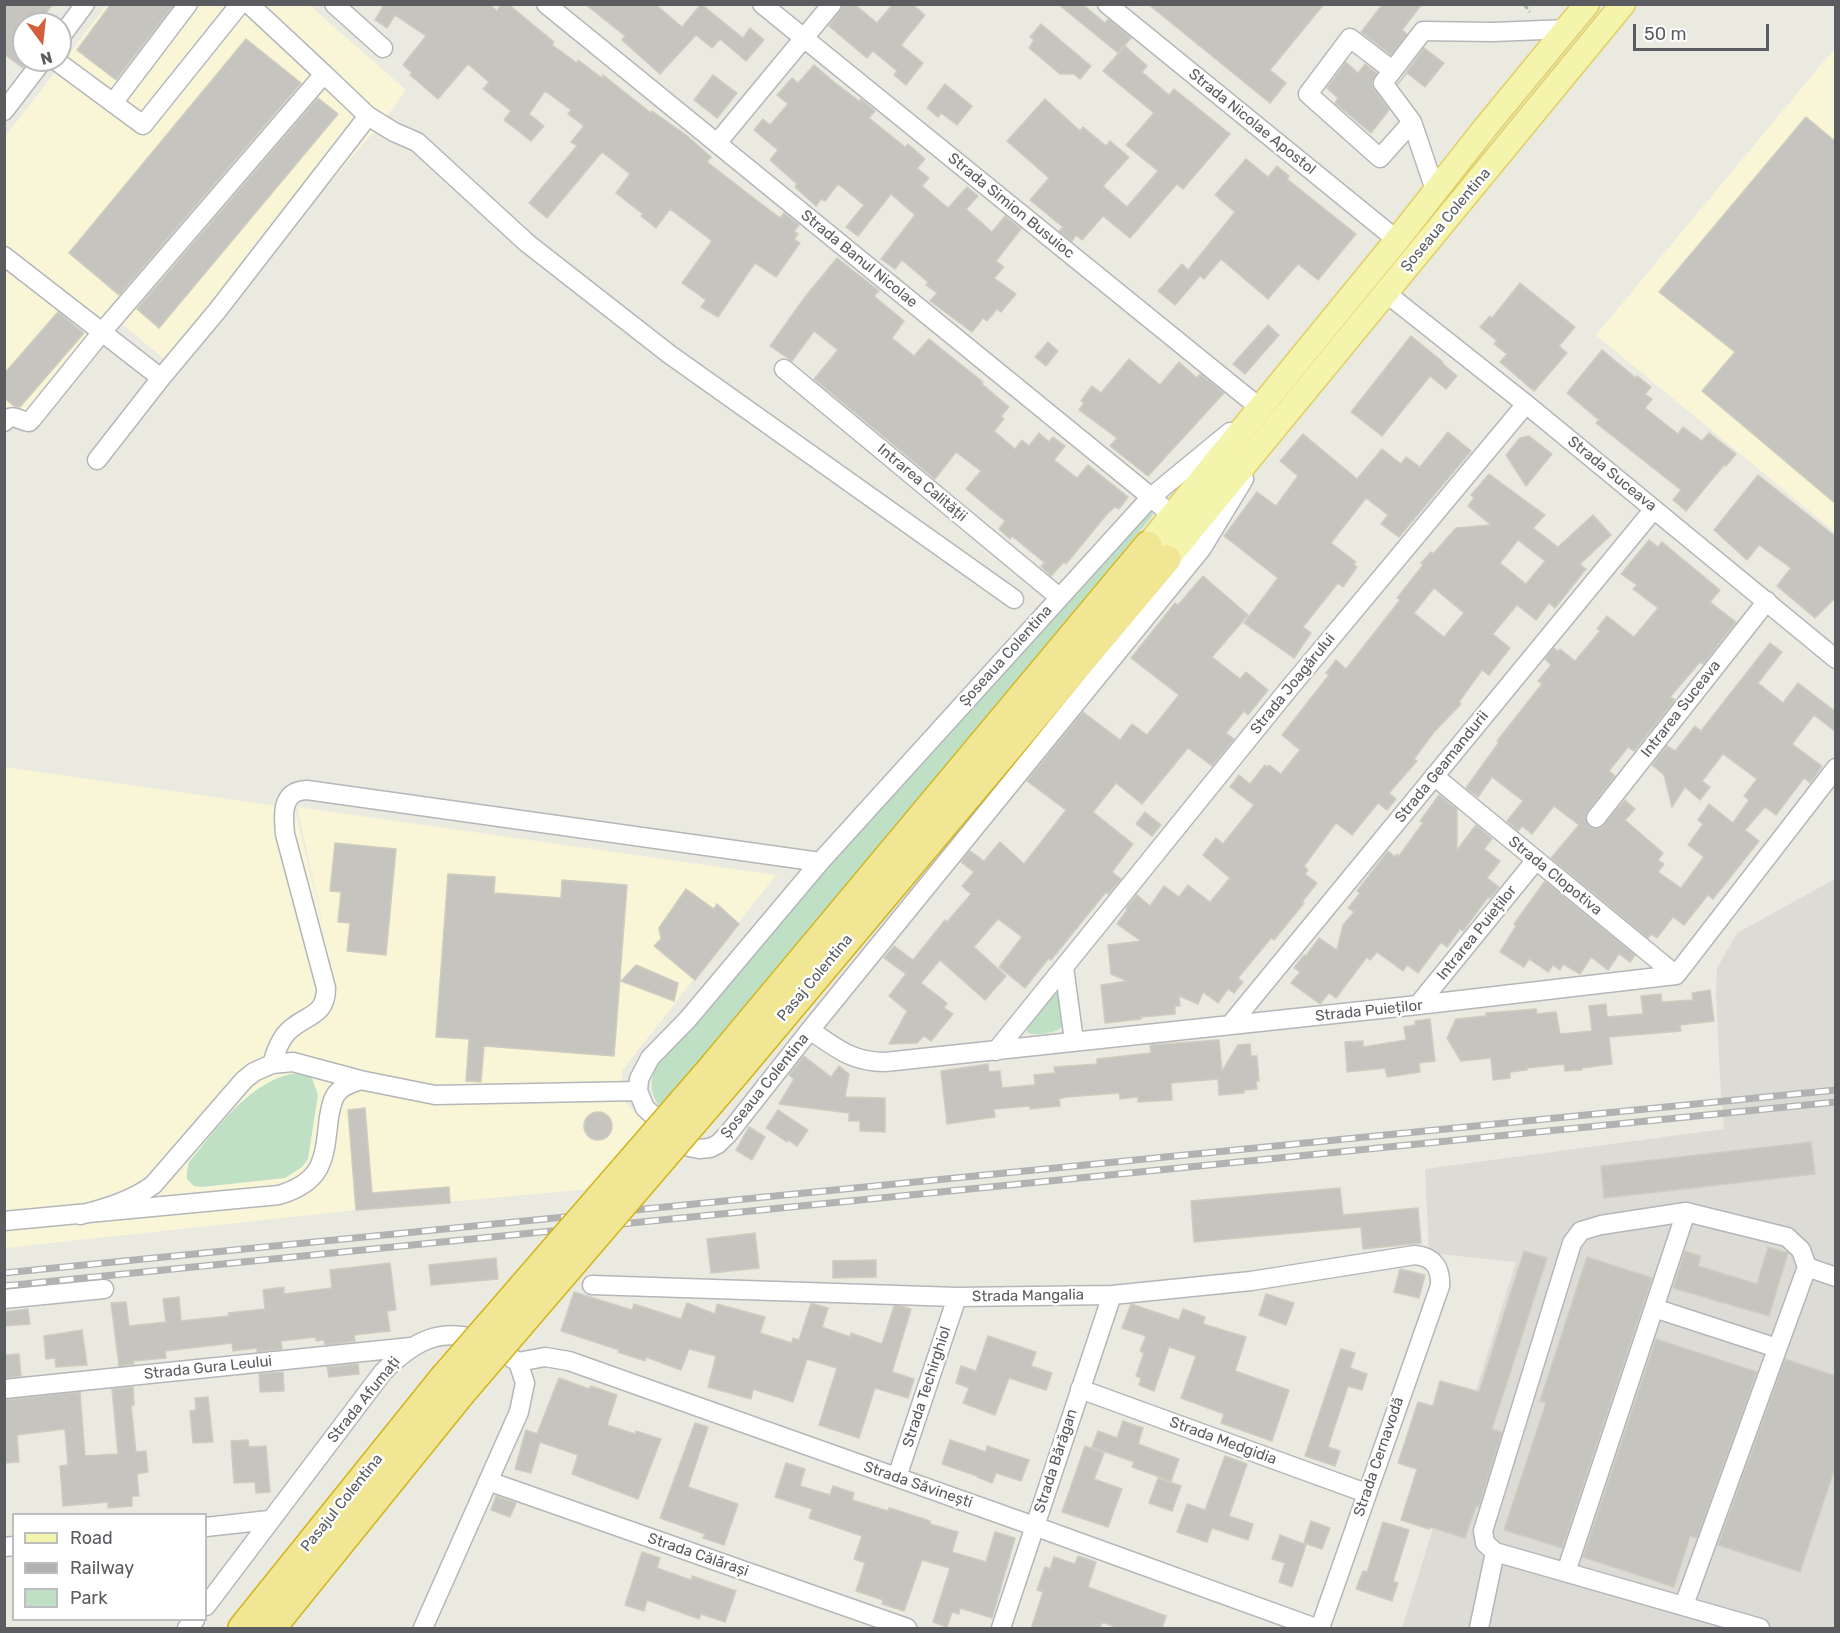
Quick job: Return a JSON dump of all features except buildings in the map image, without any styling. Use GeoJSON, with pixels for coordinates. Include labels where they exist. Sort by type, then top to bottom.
{"type":"FeatureCollection","features":[{"type":"Feature","properties":{"kind":"highway","name":"Pasaj Colentina"},"geometry":{"type":"LineString","coordinates":[[452,1386],[722,1072],[1157,552]]}},
{"type":"Feature","properties":{"kind":"highway","name":"Pasajul Colentina"},"geometry":{"type":"LineString","coordinates":[[242,1629],[452,1386]]}},
{"type":"Feature","properties":{"kind":"highway","name":"Pasajul Colentina"},"geometry":{"type":"LineString","coordinates":[[272,1629],[452,1386]]}},
{"type":"Feature","properties":{"kind":"main road","name":"Șoseaua Colentina"},"geometry":{"type":"LineString","coordinates":[[1157,552],[1172,516],[1587,4]]}},
{"type":"Feature","properties":{"kind":"main road","name":"Șoseaua Colentina"},"geometry":{"type":"LineString","coordinates":[[1157,552],[1269,436],[1623,4]]}},
{"type":"Feature","properties":{"kind":"street"},"geometry":{"type":"LineString","coordinates":[[113,103],[188,4]]}},
{"type":"Feature","properties":{"kind":"street"},"geometry":{"type":"LineString","coordinates":[[71,72],[143,125],[240,4]]}},
{"type":"Feature","properties":{"kind":"street"},"geometry":{"type":"LineString","coordinates":[[249,4],[368,116],[394,132],[417,142],[526,243],[669,354],[1014,599]]}},
{"type":"Feature","properties":{"kind":"street"},"geometry":{"type":"LineString","coordinates":[[334,4],[383,48]]}},
{"type":"Feature","properties":{"kind":"street","name":"Strada Banul Nicolae"},"geometry":{"type":"LineString","coordinates":[[546,4],[1172,516]]}},
{"type":"Feature","properties":{"kind":"street","name":"Strada Simion Busuioc"},"geometry":{"type":"LineString","coordinates":[[762,4],[1260,408]]}},
{"type":"Feature","properties":{"kind":"street"},"geometry":{"type":"LineString","coordinates":[[717,143],[832,4]]}},
{"type":"Feature","properties":{"kind":"street","name":"Strada Nicolae Apostol"},"geometry":{"type":"LineString","coordinates":[[1107,4],[1397,240]]}},
{"type":"Feature","properties":{"kind":"street"},"geometry":{"type":"LineString","coordinates":[[72,22],[84,5]]}},
{"type":"Feature","properties":{"kind":"street"},"geometry":{"type":"LineString","coordinates":[[1435,190],[1412,122],[1383,83],[1423,31],[1493,32],[1569,29]]}},
{"type":"Feature","properties":{"kind":"street"},"geometry":{"type":"LineString","coordinates":[[1392,70],[1350,38],[1308,94],[1380,158],[1412,122]]}},
{"type":"Feature","properties":{"kind":"street"},"geometry":{"type":"LineString","coordinates":[[4,111],[34,72]]}},
{"type":"Feature","properties":{"kind":"street"},"geometry":{"type":"LineString","coordinates":[[4,422],[14,416],[25,421],[32,419],[102,332],[324,74]]}},
{"type":"Feature","properties":{"kind":"street"},"geometry":{"type":"LineString","coordinates":[[97,460],[217,311],[368,116]]}},
{"type":"Feature","properties":{"kind":"street"},"geometry":{"type":"LineString","coordinates":[[4,256],[161,378]]}},
{"type":"Feature","properties":{"kind":"street","name":"Strada Suceava"},"geometry":{"type":"LineString","coordinates":[[1386,293],[1526,404],[1836,658]]}},
{"type":"Feature","properties":{"kind":"street","name":"Intrarea Calității"},"geometry":{"type":"LineString","coordinates":[[784,369],[1059,597]]}},
{"type":"Feature","properties":{"kind":"street","name":"Strada Joagărului"},"geometry":{"type":"LineString","coordinates":[[996,1051],[1287,691],[1526,404]]}},
{"type":"Feature","properties":{"kind":"street","name":"Șoseaua Colentina"},"geometry":{"type":"LineString","coordinates":[[1260,408],[1151,497],[820,862],[688,1019],[650,1058],[639,1079],[638,1091],[645,1108],[689,1147],[710,1148],[728,1134],[1202,548],[1269,436]]}},
{"type":"Feature","properties":{"kind":"street","name":"Strada Geamandurii"},"geometry":{"type":"LineString","coordinates":[[1230,1026],[1654,509]]}},
{"type":"Feature","properties":{"kind":"street","name":"Intrarea Suceava"},"geometry":{"type":"LineString","coordinates":[[1596,818],[1767,601]]}},
{"type":"Feature","properties":{"kind":"street"},"geometry":{"type":"LineString","coordinates":[[1676,975],[1836,768]]}},
{"type":"Feature","properties":{"kind":"street","name":"Strada Clopotiva"},"geometry":{"type":"LineString","coordinates":[[1434,776],[1676,975]]}},
{"type":"Feature","properties":{"kind":"street"},"geometry":{"type":"LineString","coordinates":[[272,1064],[282,1038],[292,1028],[317,1013],[326,995],[285,834],[286,803],[290,795],[297,791],[307,790],[820,862]]}},
{"type":"Feature","properties":{"kind":"street","name":"Intrarea Puieților"},"geometry":{"type":"LineString","coordinates":[[1418,1005],[1536,860]]}},
{"type":"Feature","properties":{"kind":"street"},"geometry":{"type":"LineString","coordinates":[[1064,967],[1074,1041]]}},
{"type":"Feature","properties":{"kind":"street","name":"Strada Puieților"},"geometry":{"type":"LineString","coordinates":[[810,1030],[843,1053],[857,1060],[871,1062],[1230,1026],[1676,975]]}},
{"type":"Feature","properties":{"kind":"street"},"geometry":{"type":"LineString","coordinates":[[80,1215],[118,1204],[153,1185],[244,1080],[254,1072],[272,1064],[293,1062],[305,1064],[360,1080],[435,1095],[638,1091]]}},
{"type":"Feature","properties":{"kind":"street"},"geometry":{"type":"LineString","coordinates":[[4,1221],[279,1195],[292,1191],[315,1174],[322,1163],[334,1096],[345,1086],[360,1080]]}},
{"type":"Feature","properties":{"kind":"street"},"geometry":{"type":"LineString","coordinates":[[1566,1572],[1686,1212]]}},
{"type":"Feature","properties":{"kind":"street"},"geometry":{"type":"LineString","coordinates":[[1684,1605],[1807,1266],[1801,1250],[1787,1237],[1686,1212],[1601,1225],[1581,1231],[1572,1243],[1483,1531],[1485,1543],[1495,1552],[1684,1605],[1760,1629]]}},
{"type":"Feature","properties":{"kind":"street","name":"Strada Mangalia"},"geometry":{"type":"LineString","coordinates":[[592,1285],[957,1297],[1112,1295],[1251,1281],[1415,1255],[1425,1256],[1437,1266],[1440,1273],[1440,1286]]}},
{"type":"Feature","properties":{"kind":"street"},"geometry":{"type":"LineString","coordinates":[[1807,1266],[1836,1278]]}},
{"type":"Feature","properties":{"kind":"street","name":"Strada Cernavodă"},"geometry":{"type":"LineString","coordinates":[[1318,1629],[1440,1286]]}},
{"type":"Feature","properties":{"kind":"street"},"geometry":{"type":"LineString","coordinates":[[4,1299],[104,1289]]}},
{"type":"Feature","properties":{"kind":"street","name":"Strada Bărăgan"},"geometry":{"type":"LineString","coordinates":[[1001,1629],[1112,1295]]}},
{"type":"Feature","properties":{"kind":"street","name":"Strada Techirghiol"},"geometry":{"type":"LineString","coordinates":[[897,1477],[957,1297]]}},
{"type":"Feature","properties":{"kind":"street"},"geometry":{"type":"LineString","coordinates":[[1654,1308],[1777,1348]]}},
{"type":"Feature","properties":{"kind":"street","name":"Strada Afumați"},"geometry":{"type":"LineString","coordinates":[[207,1605],[383,1372],[411,1347],[439,1337],[468,1336],[484,1341],[518,1362]]}},
{"type":"Feature","properties":{"kind":"street","name":"Strada Gura Leului"},"geometry":{"type":"LineString","coordinates":[[4,1389],[411,1347]]}},
{"type":"Feature","properties":{"kind":"street","name":"Strada Săvinești"},"geometry":{"type":"LineString","coordinates":[[518,1362],[545,1357],[569,1361],[1318,1629]]}},
{"type":"Feature","properties":{"kind":"street"},"geometry":{"type":"LineString","coordinates":[[423,1629],[489,1481],[522,1399],[525,1383],[518,1362]]}},
{"type":"Feature","properties":{"kind":"street","name":"Strada Medgidia"},"geometry":{"type":"LineString","coordinates":[[1080,1389],[1366,1493]]}},
{"type":"Feature","properties":{"kind":"street","name":"Strada Călărași"},"geometry":{"type":"LineString","coordinates":[[489,1481],[907,1629]]}},
{"type":"Feature","properties":{"kind":"street"},"geometry":{"type":"LineString","coordinates":[[207,1527],[269,1520]]}},
{"type":"Feature","properties":{"kind":"street"},"geometry":{"type":"LineString","coordinates":[[1479,1629],[1495,1552]]}},
{"type":"Feature","properties":{"kind":"shaded area"},"geometry":{"type":"Polygon","coordinates":[[[107,5],[309,5],[406,90],[388,115],[173,366],[115,318],[23,427],[5,412],[4,138],[55,72],[72,72],[72,50],[107,5]]]}},
{"type":"Feature","properties":{"kind":"shaded area"},"geometry":{"type":"Polygon","coordinates":[[[1835,48],[1835,532],[1596,335],[1835,48]]]}},
{"type":"Feature","properties":{"kind":"shaded area"},"geometry":{"type":"Polygon","coordinates":[[[5,767],[270,805],[294,806],[328,947],[297,807],[776,875],[623,1069],[621,1084],[623,1096],[627,1104],[646,1124],[591,1189],[356,1210],[5,1248],[5,767]]]}},
{"type":"Feature","properties":{"kind":"shaded area"},"geometry":{"type":"Polygon","coordinates":[[[1835,879],[1835,1628],[1402,1628],[1516,1262],[1429,1253],[1425,1169],[1724,1129],[1716,993],[1717,968],[1737,933],[1835,879]]]}},
{"type":"Feature","properties":{"kind":"green space"},"geometry":{"type":"Polygon","coordinates":[[[1151,509],[1153,515],[662,1109],[655,1098],[652,1087],[657,1063],[847,840],[1151,509]]]}},
{"type":"Feature","properties":{"kind":"green space"},"geometry":{"type":"Polygon","coordinates":[[[1058,988],[1062,1027],[1046,1033],[1028,1033],[1026,1027],[1058,988]]]}},
{"type":"Feature","properties":{"kind":"green space"},"geometry":{"type":"Polygon","coordinates":[[[290,1074],[304,1074],[312,1078],[318,1095],[308,1159],[302,1167],[285,1178],[194,1186],[187,1179],[189,1162],[222,1122],[259,1088],[290,1074]]]}},
{"type":"Feature","properties":{"kind":"railway"},"geometry":{"type":"LineString","coordinates":[[4,1273],[1836,1090]]}},
{"type":"Feature","properties":{"kind":"railway"},"geometry":{"type":"LineString","coordinates":[[4,1286],[1836,1102]]}}]}
